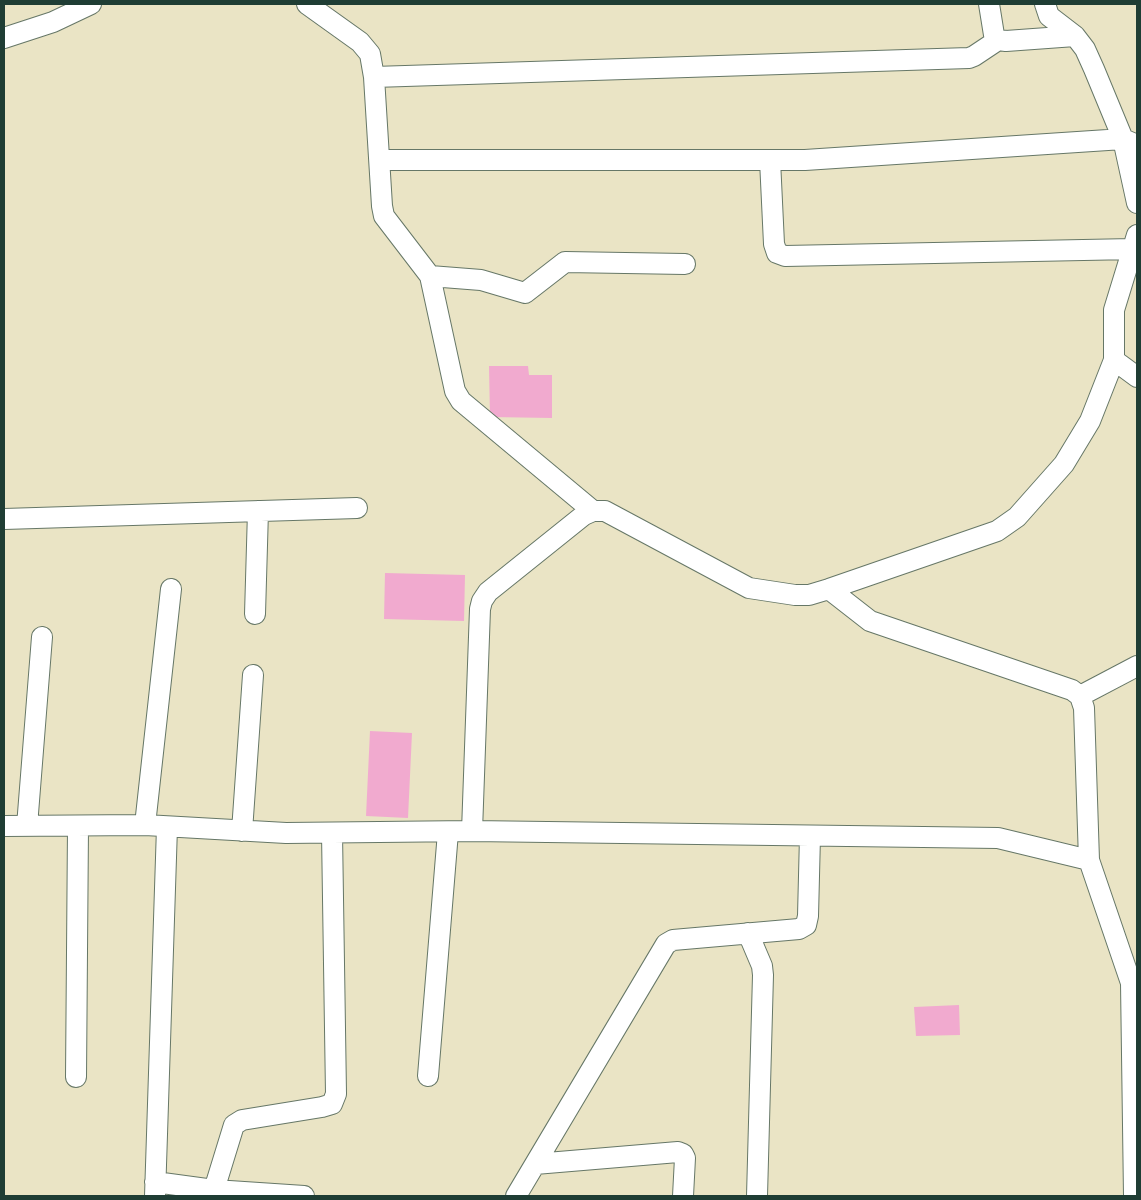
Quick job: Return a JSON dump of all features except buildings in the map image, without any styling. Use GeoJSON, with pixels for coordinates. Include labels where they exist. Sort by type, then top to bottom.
{"type":"FeatureCollection","features":[{"type":"Feature","properties":{"kind":"street"},"geometry":{"type":"LineString","coordinates":[[4,38],[53,22],[91,4]]}},
{"type":"Feature","properties":{"kind":"street"},"geometry":{"type":"LineString","coordinates":[[306,4],[360,42],[370,54],[374,77],[384,216],[430,276],[455,390],[461,401],[593,511]]}},
{"type":"Feature","properties":{"kind":"street"},"geometry":{"type":"LineString","coordinates":[[989,4],[994,35],[998,40]]}},
{"type":"Feature","properties":{"kind":"street"},"geometry":{"type":"LineString","coordinates":[[1044,4],[1048,16],[1075,36],[1094,69],[1130,142],[1137,202]]}},
{"type":"Feature","properties":{"kind":"street"},"geometry":{"type":"LineString","coordinates":[[374,77],[969,58],[998,40],[1075,36]]}},
{"type":"Feature","properties":{"kind":"street"},"geometry":{"type":"LineString","coordinates":[[380,160],[805,160],[1130,142]]}},
{"type":"Feature","properties":{"kind":"street"},"geometry":{"type":"LineString","coordinates":[[472,831],[480,609],[482,600],[488,592],[584,515],[593,511],[605,512],[749,588],[795,595],[809,595],[997,531],[1017,517],[1064,464],[1090,421],[1114,360],[1114,310],[1135,242],[785,256],[776,253],[774,244],[770,160]]}},
{"type":"Feature","properties":{"kind":"street"},"geometry":{"type":"LineString","coordinates":[[430,276],[481,280],[525,293],[565,262],[684,264]]}},
{"type":"Feature","properties":{"kind":"street"},"geometry":{"type":"LineString","coordinates":[[1114,360],[1137,377]]}},
{"type":"Feature","properties":{"kind":"street"},"geometry":{"type":"LineString","coordinates":[[4,519],[357,508]]}},
{"type":"Feature","properties":{"kind":"street"},"geometry":{"type":"LineString","coordinates":[[256,614],[258,512]]}},
{"type":"Feature","properties":{"kind":"street"},"geometry":{"type":"LineString","coordinates":[[145,825],[171,589]]}},
{"type":"Feature","properties":{"kind":"street"},"geometry":{"type":"LineString","coordinates":[[829,589],[870,621],[1072,690],[1080,696],[1084,708],[1089,860],[1129,949],[1134,982],[1134,1196]]}},
{"type":"Feature","properties":{"kind":"street"},"geometry":{"type":"LineString","coordinates":[[27,826],[42,637]]}},
{"type":"Feature","properties":{"kind":"street"},"geometry":{"type":"LineString","coordinates":[[1080,696],[1137,666]]}},
{"type":"Feature","properties":{"kind":"street"},"geometry":{"type":"LineString","coordinates":[[242,831],[253,675]]}},
{"type":"Feature","properties":{"kind":"street"},"geometry":{"type":"LineString","coordinates":[[4,826],[78,827],[145,825],[286,833],[472,831],[998,838],[1089,860]]}},
{"type":"Feature","properties":{"kind":"street"},"geometry":{"type":"LineString","coordinates":[[76,1077],[78,827]]}},
{"type":"Feature","properties":{"kind":"street"},"geometry":{"type":"LineString","coordinates":[[167,827],[155,1189],[214,1190],[304,1196]]}},
{"type":"Feature","properties":{"kind":"street"},"geometry":{"type":"LineString","coordinates":[[428,1076],[448,832]]}},
{"type":"Feature","properties":{"kind":"street"},"geometry":{"type":"LineString","coordinates":[[214,1190],[234,1125],[242,1120],[332,1104],[336,1094],[332,833]]}},
{"type":"Feature","properties":{"kind":"street"},"geometry":{"type":"LineString","coordinates":[[516,1196],[666,944],[673,940],[799,929],[806,925],[808,916],[810,836]]}},
{"type":"Feature","properties":{"kind":"street"},"geometry":{"type":"LineString","coordinates":[[748,933],[762,966],[763,975],[757,1196]]}},
{"type":"Feature","properties":{"kind":"street"},"geometry":{"type":"LineString","coordinates":[[535,1164],[678,1152],[683,1154],[685,1158],[683,1196]]}}]}
